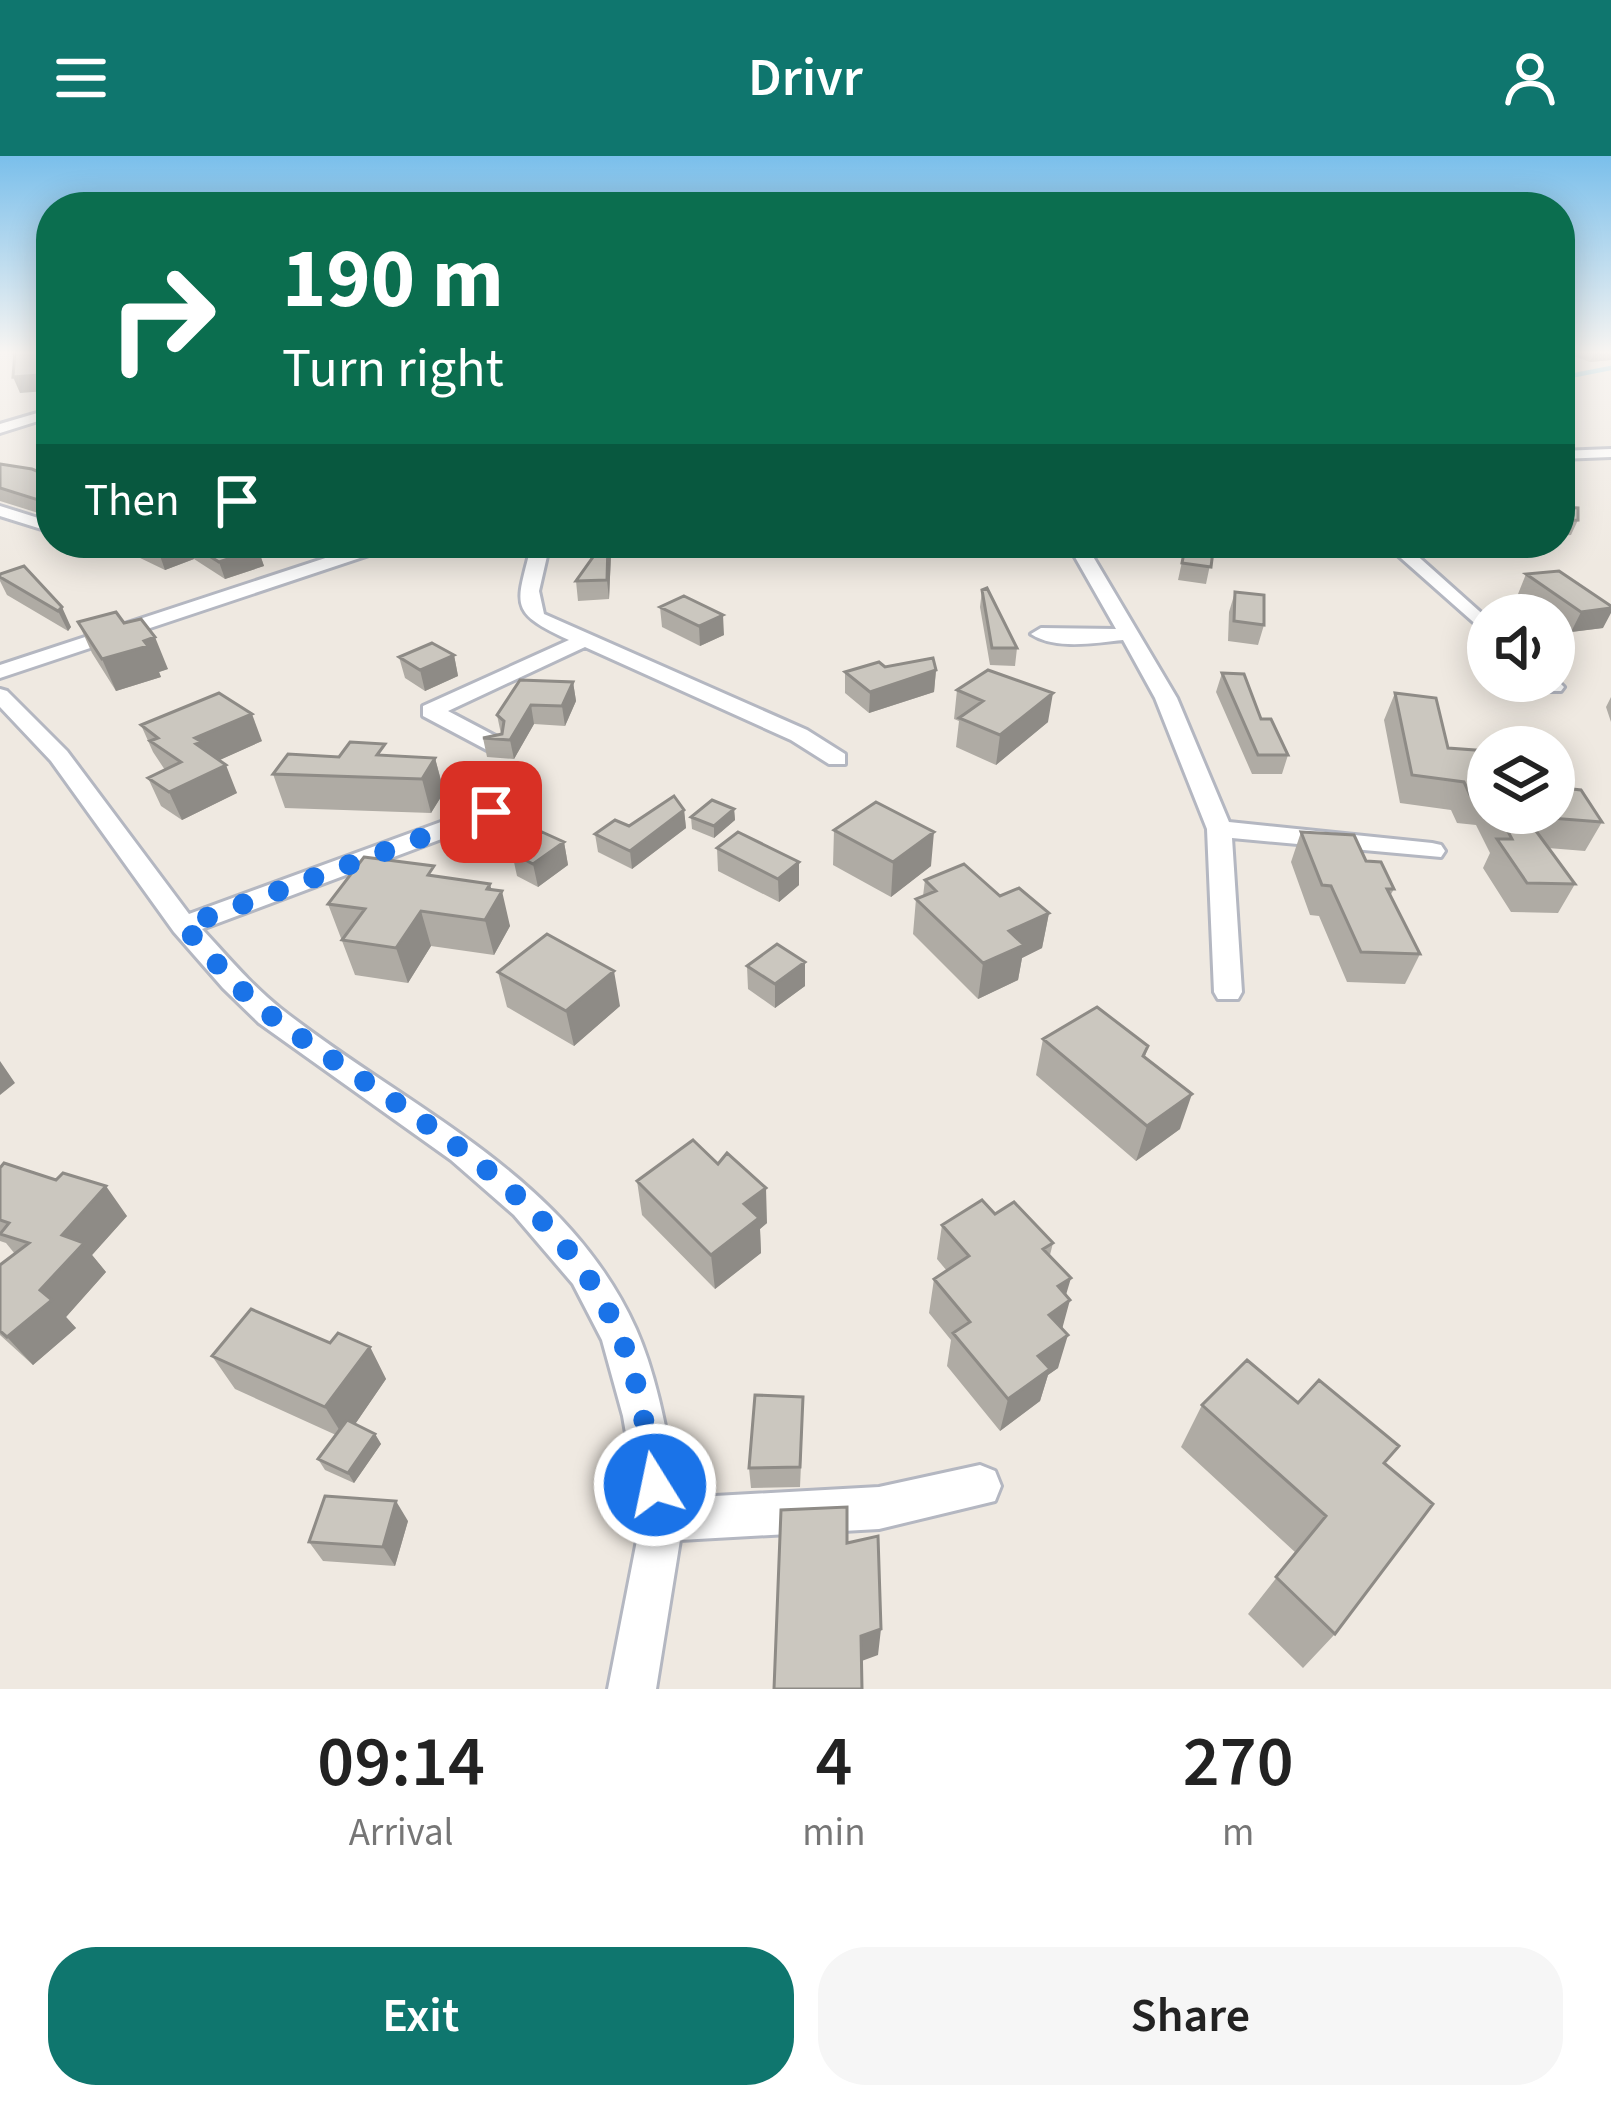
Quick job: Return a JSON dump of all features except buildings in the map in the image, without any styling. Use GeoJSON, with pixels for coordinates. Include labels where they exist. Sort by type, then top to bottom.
{"type":"FeatureCollection","features":[{"type":"Feature","properties":{"kind":"street"},"geometry":{"type":"LineString","coordinates":[[1575,454],[1611,453]]}},
{"type":"Feature","properties":{"kind":"street"},"geometry":{"type":"LineString","coordinates":[[0,511],[36,522]]}},
{"type":"Feature","properties":{"kind":"street"},"geometry":{"type":"LineString","coordinates":[[0,672],[338,558]]}},
{"type":"Feature","properties":{"kind":"street"},"geometry":{"type":"LineString","coordinates":[[538,558],[528,606],[536,618],[799,736],[837,759]]}},
{"type":"Feature","properties":{"kind":"street"},"geometry":{"type":"LineString","coordinates":[[1085,558],[1166,698],[1219,829],[1228,992]]}},
{"type":"Feature","properties":{"kind":"street"},"geometry":{"type":"LineString","coordinates":[[1410,558],[1467,610]]}},
{"type":"Feature","properties":{"kind":"street"},"geometry":{"type":"LineString","coordinates":[[1041,634],[1130,634]]}},
{"type":"Feature","properties":{"kind":"street"},"geometry":{"type":"LineString","coordinates":[[495,745],[431,711],[582,641]]}},
{"type":"Feature","properties":{"kind":"street"},"geometry":{"type":"LineString","coordinates":[[0,695],[104,811],[184,926],[269,1015],[463,1150],[526,1205],[586,1273],[620,1336],[643,1416],[662,1520],[632,1689]]}},
{"type":"Feature","properties":{"kind":"street"},"geometry":{"type":"LineString","coordinates":[[184,926],[491,812]]}},
{"type":"Feature","properties":{"kind":"street"},"geometry":{"type":"LineString","coordinates":[[1219,829],[1432,851]]}},
{"type":"Feature","properties":{"kind":"street"},"geometry":{"type":"LineString","coordinates":[[662,1520],[880,1508],[980,1486]]}},
{"type":"Feature","properties":{"kind":"route"},"geometry":{"type":"LineString","coordinates":[[491,812],[184,926],[269,1015],[463,1150],[526,1205],[586,1273],[620,1336],[643,1416],[655,1485]]}}]}
